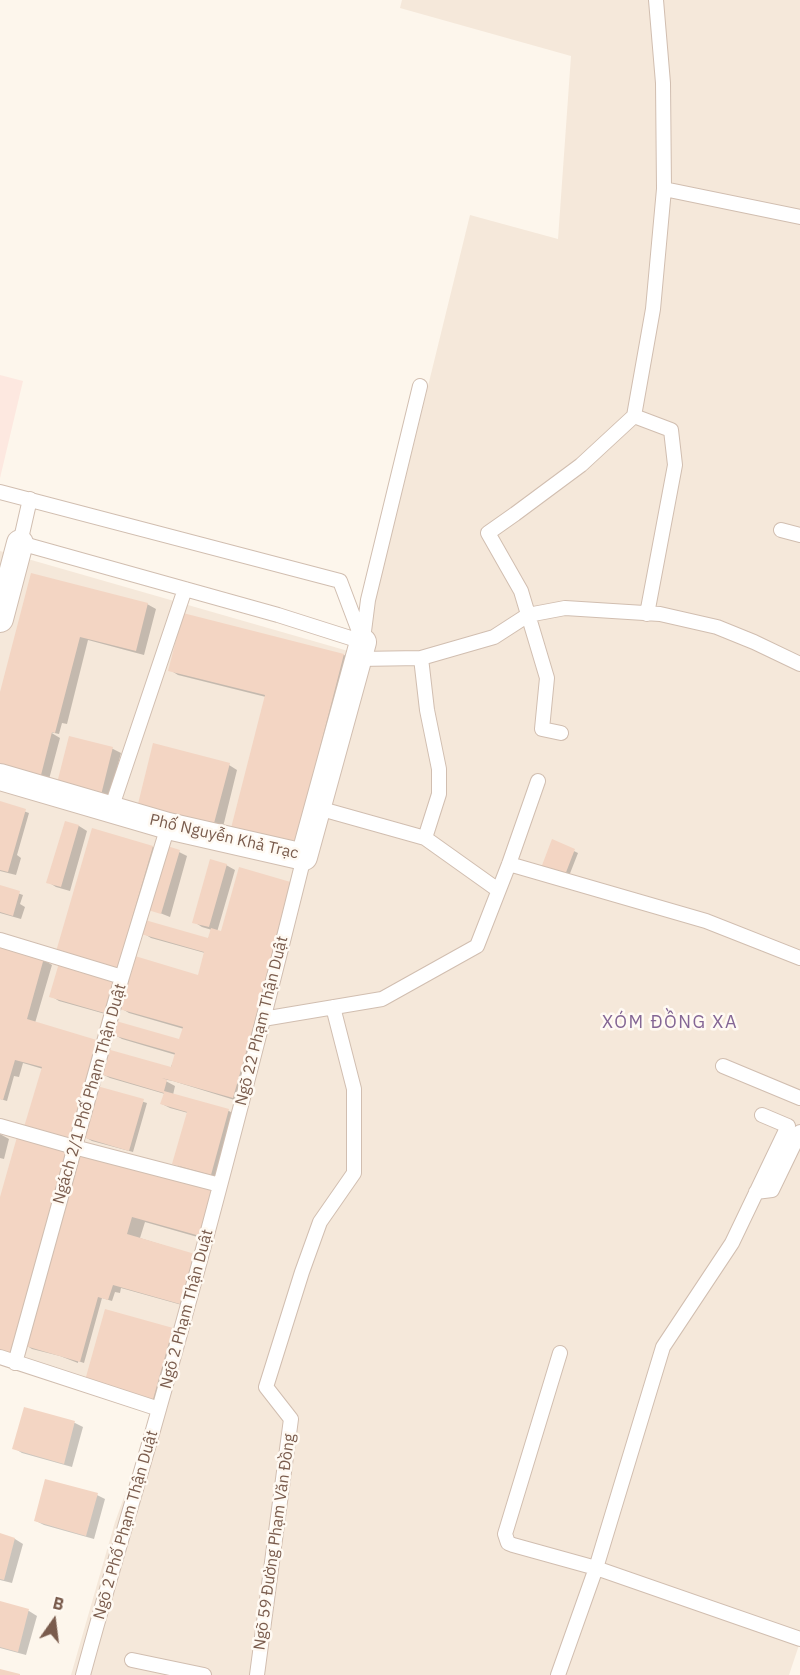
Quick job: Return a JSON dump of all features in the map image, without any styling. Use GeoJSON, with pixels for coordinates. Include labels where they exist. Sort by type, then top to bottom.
{"type":"FeatureCollection","features":[{"type":"Feature","properties":{"kind":"street"},"geometry":{"type":"LineString","coordinates":[[0,619],[20,543]]}},
{"type":"Feature","properties":{"kind":"street","name":"Phố Nguyễn Khả Trạc"},"geometry":{"type":"LineString","coordinates":[[0,777],[168,826],[304,857],[360,650]]}},
{"type":"Feature","properties":{"kind":"lane"},"geometry":{"type":"LineString","coordinates":[[561,733],[542,729],[547,678],[520,591],[488,533],[581,465],[634,416],[653,309],[664,189],[663,83],[656,0]]}},
{"type":"Feature","properties":{"kind":"lane"},"geometry":{"type":"LineString","coordinates":[[664,189],[800,217]]}},
{"type":"Feature","properties":{"kind":"lane"},"geometry":{"type":"LineString","coordinates":[[360,650],[368,600],[420,386]]}},
{"type":"Feature","properties":{"kind":"lane"},"geometry":{"type":"LineString","coordinates":[[634,416],[671,430],[675,465],[647,614]]}},
{"type":"Feature","properties":{"kind":"lane"},"geometry":{"type":"LineString","coordinates":[[0,492],[340,581],[360,650]]}},
{"type":"Feature","properties":{"kind":"lane"},"geometry":{"type":"LineString","coordinates":[[30,499],[20,543],[300,621],[360,650],[421,658],[494,637],[528,615],[565,608],[660,614],[717,627],[800,664]]}},
{"type":"Feature","properties":{"kind":"lane"},"geometry":{"type":"LineString","coordinates":[[781,530],[800,535]]}},
{"type":"Feature","properties":{"kind":"lane"},"geometry":{"type":"LineString","coordinates":[[111,809],[185,589]]}},
{"type":"Feature","properties":{"kind":"lane"},"geometry":{"type":"LineString","coordinates":[[421,658],[427,710],[439,769],[439,794],[425,838]]}},
{"type":"Feature","properties":{"kind":"lane"},"geometry":{"type":"LineString","coordinates":[[263,1019],[382,999],[477,946],[538,781]]}},
{"type":"Feature","properties":{"kind":"lane"},"geometry":{"type":"LineString","coordinates":[[318,808],[425,838],[498,890]]}},
{"type":"Feature","properties":{"kind":"lane","name":"Ngách 2/1 Phố Phạm Thận Duật"},"geometry":{"type":"LineString","coordinates":[[15,1363],[122,977],[168,826]]}},
{"type":"Feature","properties":{"kind":"lane","name":"Ngõ 22 Phạm Thận Duật"},"geometry":{"type":"LineString","coordinates":[[220,1185],[304,857]]}},
{"type":"Feature","properties":{"kind":"lane"},"geometry":{"type":"LineString","coordinates":[[509,864],[706,921],[800,958]]}},
{"type":"Feature","properties":{"kind":"lane"},"geometry":{"type":"LineString","coordinates":[[0,940],[122,977]]}},
{"type":"Feature","properties":{"kind":"lane","name":"Ngõ 59 Đường Phạm Văn Đồng"},"geometry":{"type":"LineString","coordinates":[[257,1675],[291,1419],[266,1387],[320,1222],[354,1173],[354,1089],[333,1007]]}},
{"type":"Feature","properties":{"kind":"lane"},"geometry":{"type":"LineString","coordinates":[[723,1066],[800,1098]]}},
{"type":"Feature","properties":{"kind":"lane"},"geometry":{"type":"LineString","coordinates":[[558,1675],[596,1568],[663,1347],[732,1243],[788,1126],[762,1115]]}},
{"type":"Feature","properties":{"kind":"lane"},"geometry":{"type":"LineString","coordinates":[[0,1126],[220,1185]]}},
{"type":"Feature","properties":{"kind":"lane"},"geometry":{"type":"LineString","coordinates":[[756,1192],[772,1190],[800,1132]]}},
{"type":"Feature","properties":{"kind":"lane","name":"Ngõ 2 Phạm Thận Duật"},"geometry":{"type":"LineString","coordinates":[[0,1357],[159,1409],[220,1185]]}},
{"type":"Feature","properties":{"kind":"lane"},"geometry":{"type":"LineString","coordinates":[[560,1353],[505,1533],[508,1543],[596,1568],[800,1639]]}},
{"type":"Feature","properties":{"kind":"lane","name":"Ngõ 2 Phố Phạm Thận Duật"},"geometry":{"type":"LineString","coordinates":[[83,1675],[159,1409]]}},
{"type":"Feature","properties":{"kind":"lane"},"geometry":{"type":"LineString","coordinates":[[132,1660],[204,1675]]}},
{"type":"Feature","properties":{"kind":"shaded area"},"geometry":{"type":"Polygon","coordinates":[[[402,0],[800,0],[800,1642],[789,1675],[71,1675],[115,1522],[154,1415],[0,1365],[0,551],[362,655],[470,215],[558,239],[571,56],[400,8],[402,0]]]}},
{"type":"Feature","properties":{"kind":"shaded area"},"geometry":{"type":"Polygon","coordinates":[[[0,375],[23,381],[0,478],[0,375]]]}},
{"type":"Feature","properties":{"kind":"building"},"geometry":{"type":"Polygon","coordinates":[[[31,573],[148,603],[136,651],[80,637],[55,733],[52,732],[40,779],[0,769],[0,692],[31,573]]]}},
{"type":"Feature","properties":{"kind":"building"},"geometry":{"type":"Polygon","coordinates":[[[183,613],[344,654],[294,848],[230,832],[265,695],[168,671],[183,613]]]}},
{"type":"Feature","properties":{"kind":"building"},"geometry":{"type":"Polygon","coordinates":[[[69,736],[113,747],[101,795],[57,783],[69,736]]]}},
{"type":"Feature","properties":{"kind":"building"},"geometry":{"type":"Polygon","coordinates":[[[153,743],[230,763],[213,827],[137,808],[153,743]]]}},
{"type":"Feature","properties":{"kind":"building"},"geometry":{"type":"Polygon","coordinates":[[[0,801],[26,809],[8,872],[0,870],[0,801]]]}},
{"type":"Feature","properties":{"kind":"building"},"geometry":{"type":"Polygon","coordinates":[[[65,821],[79,825],[61,887],[46,883],[65,821]]]}},
{"type":"Feature","properties":{"kind":"building"},"geometry":{"type":"Polygon","coordinates":[[[92,828],[153,846],[116,973],[55,955],[92,828]]]}},
{"type":"Feature","properties":{"kind":"building"},"geometry":{"type":"Polygon","coordinates":[[[552,839],[575,849],[565,875],[541,868],[552,839]]]}},
{"type":"Feature","properties":{"kind":"building"},"geometry":{"type":"Polygon","coordinates":[[[167,846],[180,850],[161,914],[148,910],[167,846]]]}},
{"type":"Feature","properties":{"kind":"building"},"geometry":{"type":"Polygon","coordinates":[[[210,859],[227,864],[209,927],[192,923],[210,859]]]}},
{"type":"Feature","properties":{"kind":"building"},"geometry":{"type":"Polygon","coordinates":[[[239,867],[294,883],[233,1098],[162,1078],[167,1080],[164,1091],[229,1109],[211,1175],[172,1164],[187,1112],[160,1104],[164,1093],[100,1074],[107,1049],[171,1067],[175,1053],[112,1035],[116,1021],[179,1039],[183,1027],[119,1009],[135,956],[198,975],[204,952],[141,934],[145,920],[208,938],[211,928],[221,931],[239,867]]]}},
{"type":"Feature","properties":{"kind":"building"},"geometry":{"type":"Polygon","coordinates":[[[0,885],[20,891],[13,916],[0,912],[0,885]]]}},
{"type":"Feature","properties":{"kind":"building"},"geometry":{"type":"Polygon","coordinates":[[[0,945],[44,958],[27,1019],[100,1041],[70,1141],[24,1127],[42,1067],[15,1060],[3,1100],[0,1099],[0,945]]]}},
{"type":"Feature","properties":{"kind":"building"},"geometry":{"type":"Polygon","coordinates":[[[59,963],[117,980],[108,1014],[49,997],[59,963]]]}},
{"type":"Feature","properties":{"kind":"building"},"geometry":{"type":"Polygon","coordinates":[[[97,1086],[144,1099],[129,1151],[82,1137],[97,1086]]]}},
{"type":"Feature","properties":{"kind":"building"},"geometry":{"type":"Polygon","coordinates":[[[17,1137],[70,1152],[12,1355],[0,1351],[0,1197],[17,1137]]]}},
{"type":"Feature","properties":{"kind":"building"},"geometry":{"type":"Polygon","coordinates":[[[78,1152],[213,1191],[200,1236],[132,1217],[127,1234],[195,1254],[180,1304],[113,1285],[108,1300],[98,1297],[80,1362],[22,1345],[78,1152]]]}},
{"type":"Feature","properties":{"kind":"building"},"geometry":{"type":"Polygon","coordinates":[[[105,1309],[173,1328],[152,1403],[84,1384],[105,1309]]]}},
{"type":"Feature","properties":{"kind":"building"},"geometry":{"type":"Polygon","coordinates":[[[24,1407],[75,1421],[64,1464],[12,1449],[24,1407]]]}},
{"type":"Feature","properties":{"kind":"building"},"geometry":{"type":"Polygon","coordinates":[[[45,1479],[98,1493],[86,1536],[34,1521],[45,1479]]]}},
{"type":"Feature","properties":{"kind":"building"},"geometry":{"type":"Polygon","coordinates":[[[0,1533],[15,1538],[4,1580],[0,1579],[0,1533]]]}},
{"type":"Feature","properties":{"kind":"building"},"geometry":{"type":"Polygon","coordinates":[[[0,1601],[29,1609],[18,1652],[0,1647],[0,1601]]]}},
{"type":"Feature","properties":{"kind":"building"},"geometry":{"type":"Polygon","coordinates":[[[0,1669],[20,1674],[20,1675],[0,1675],[0,1669]]]}},
{"type":"Feature","properties":{"kind":"district","name":"XÓM ĐỒNG XA"},"geometry":{"type":"Point","coordinates":[670,1023]}}]}
